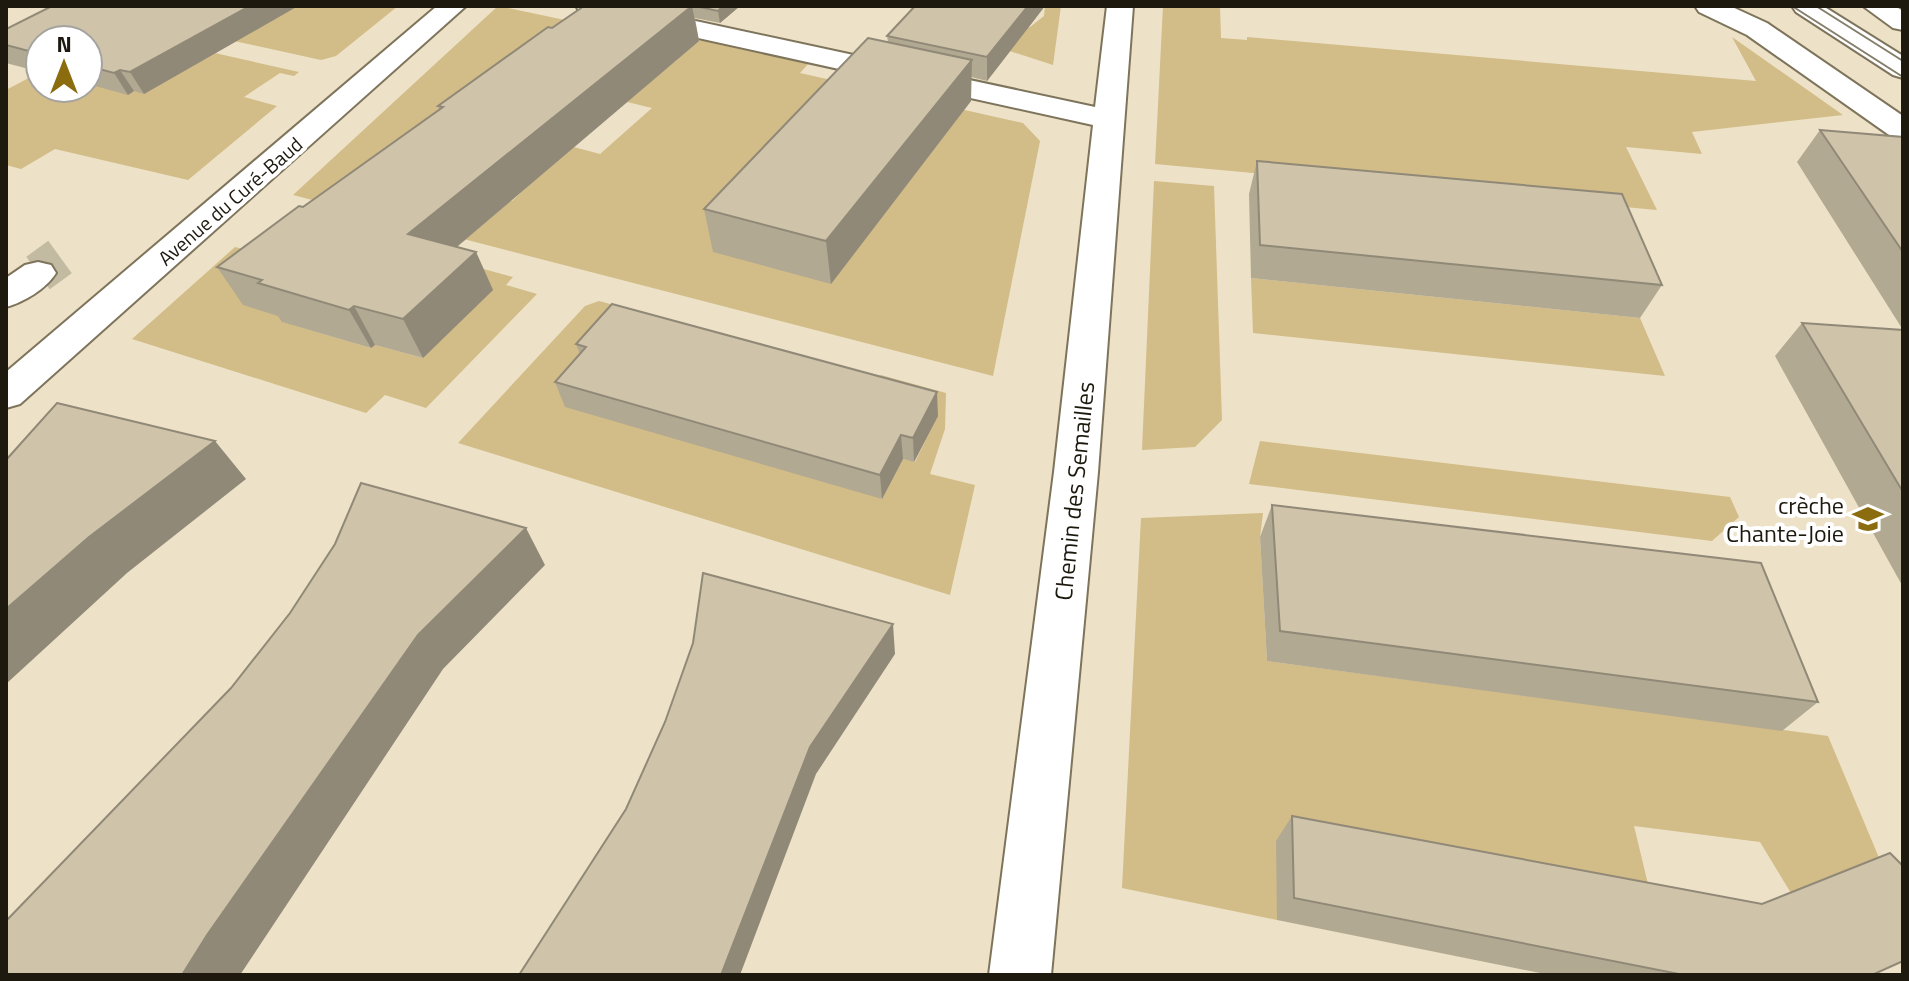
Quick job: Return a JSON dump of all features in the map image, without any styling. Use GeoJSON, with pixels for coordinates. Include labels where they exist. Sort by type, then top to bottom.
{"type":"FeatureCollection","features":[{"type":"Feature","properties":{"kind":"street","name":"Avenue du Curé-Baud"},"geometry":{"type":"LineString","coordinates":[[6,394],[356,74],[453,6]]}},
{"type":"Feature","properties":{"kind":"street"},"geometry":{"type":"LineString","coordinates":[[589,6],[1108,119]]}},
{"type":"Feature","properties":{"kind":"street","name":"Chemin des Semailles"},"geometry":{"type":"LineString","coordinates":[[1020,975],[1076,472],[1120,6]]}},
{"type":"Feature","properties":{"kind":"street"},"geometry":{"type":"LineString","coordinates":[[1805,6],[1903,69]]}},
{"type":"Feature","properties":{"kind":"street"},"geometry":{"type":"LineString","coordinates":[[1876,6],[1903,22]]}},
{"type":"Feature","properties":{"kind":"street"},"geometry":{"type":"LineString","coordinates":[[1719,10],[1757,29],[1903,130]]}},
{"type":"Feature","properties":{"kind":"street"},"geometry":{"type":"LineString","coordinates":[[6,295],[38,273]]}},
{"type":"Feature","properties":{"kind":"shaded area"},"geometry":{"type":"Polygon","coordinates":[[[195,6],[398,6],[336,56],[321,60],[161,25],[195,6]]]}},
{"type":"Feature","properties":{"kind":"shaded area"},"geometry":{"type":"Polygon","coordinates":[[[498,6],[688,46],[701,40],[809,63],[800,73],[1023,123],[1040,141],[993,376],[293,195],[498,6]],[[594,41],[419,175],[512,201],[570,146],[600,154],[652,108],[623,101],[677,60],[594,41]]]}},
{"type":"Feature","properties":{"kind":"shaded area"},"geometry":{"type":"Polygon","coordinates":[[[1045,6],[1061,6],[1053,65],[979,41],[1030,27],[1044,16],[1045,6]]]}},
{"type":"Feature","properties":{"kind":"shaded area"},"geometry":{"type":"Polygon","coordinates":[[[1163,6],[1220,6],[1221,38],[1247,40],[1247,37],[1756,81],[1732,37],[1843,115],[1692,132],[1702,154],[1626,147],[1657,210],[1155,164],[1163,6]]]}},
{"type":"Feature","properties":{"kind":"shaded area"},"geometry":{"type":"Polygon","coordinates":[[[152,39],[299,72],[294,76],[280,73],[244,97],[277,106],[188,180],[55,149],[21,169],[6,165],[6,90],[24,80],[24,104],[104,104],[104,44],[152,39]]]}},
{"type":"Feature","properties":{"kind":"shaded area"},"geometry":{"type":"Polygon","coordinates":[[[1154,181],[1214,186],[1222,420],[1195,447],[1142,450],[1154,181]]]}},
{"type":"Feature","properties":{"kind":"shaded area"},"geometry":{"type":"Polygon","coordinates":[[[235,247],[296,263],[283,322],[371,348],[375,345],[423,358],[422,252],[513,277],[506,285],[537,294],[426,408],[385,395],[366,413],[132,339],[235,247]]]}},
{"type":"Feature","properties":{"kind":"shaded area"},"geometry":{"type":"Polygon","coordinates":[[[1251,278],[1640,318],[1665,376],[1253,333],[1251,278]]]}},
{"type":"Feature","properties":{"kind":"shaded area"},"geometry":{"type":"Polygon","coordinates":[[[599,301],[696,327],[881,499],[903,459],[915,462],[937,417],[862,395],[881,375],[946,393],[945,429],[930,474],[975,485],[950,595],[458,443],[585,306],[599,301]]]}},
{"type":"Feature","properties":{"kind":"shaded area"},"geometry":{"type":"Polygon","coordinates":[[[1260,441],[1730,497],[1739,517],[1712,541],[1249,484],[1260,441]]]}},
{"type":"Feature","properties":{"kind":"shaded area"},"geometry":{"type":"Polygon","coordinates":[[[1263,513],[1260,537],[1267,661],[1828,736],[1903,915],[1794,898],[1760,842],[1634,826],[1655,913],[1277,841],[1277,920],[1122,888],[1141,518],[1263,513]]]}},
{"type":"Feature","properties":{"kind":"building"},"geometry":{"type":"Polygon","coordinates":[[[52,6],[250,6],[130,72],[104,70],[104,24],[24,24],[24,50],[6,45],[6,29],[52,6]]]}},
{"type":"Feature","properties":{"kind":"building"},"geometry":{"type":"Polygon","coordinates":[[[584,6],[692,6],[408,234],[476,252],[403,319],[354,306],[349,310],[258,283],[262,280],[217,267],[299,206],[303,207],[443,107],[438,106],[548,27],[552,28],[584,6]]]}},
{"type":"Feature","properties":{"kind":"building"},"geometry":{"type":"Polygon","coordinates":[[[695,6],[723,6],[718,11],[695,6]]]}},
{"type":"Feature","properties":{"kind":"building"},"geometry":{"type":"Polygon","coordinates":[[[915,6],[1028,6],[987,57],[887,36],[915,6]]]}},
{"type":"Feature","properties":{"kind":"building"},"geometry":{"type":"Polygon","coordinates":[[[868,38],[972,60],[826,241],[704,209],[868,38]]]}},
{"type":"Feature","properties":{"kind":"building"},"geometry":{"type":"Polygon","coordinates":[[[1820,130],[1903,137],[1903,252],[1820,130]]]}},
{"type":"Feature","properties":{"kind":"building"},"geometry":{"type":"Polygon","coordinates":[[[1257,161],[1622,194],[1662,285],[1260,245],[1257,161]]]}},
{"type":"Feature","properties":{"kind":"building"},"geometry":{"type":"Polygon","coordinates":[[[612,304],[937,392],[913,438],[901,435],[880,475],[555,382],[586,347],[576,344],[612,304]]]}},
{"type":"Feature","properties":{"kind":"building"},"geometry":{"type":"Polygon","coordinates":[[[1802,323],[1903,330],[1903,492],[1802,323]]]}},
{"type":"Feature","properties":{"kind":"building"},"geometry":{"type":"Polygon","coordinates":[[[57,403],[215,441],[89,537],[6,609],[6,460],[57,403]]]}},
{"type":"Feature","properties":{"kind":"building"},"geometry":{"type":"Polygon","coordinates":[[[361,483],[526,528],[418,635],[182,975],[6,975],[6,921],[231,688],[290,613],[335,544],[361,483]]]}},
{"type":"Feature","properties":{"kind":"building"},"geometry":{"type":"Polygon","coordinates":[[[1272,505],[1761,563],[1818,702],[1280,631],[1272,505]]]}},
{"type":"Feature","properties":{"kind":"building"},"geometry":{"type":"Polygon","coordinates":[[[703,573],[893,624],[810,747],[721,975],[519,975],[626,809],[665,722],[693,643],[703,573]]]}},
{"type":"Feature","properties":{"kind":"building"},"geometry":{"type":"Polygon","coordinates":[[[1292,816],[1762,904],[1890,853],[1903,866],[1903,961],[1872,975],[1684,975],[1294,898],[1292,816]]]}},
{"type":"Feature","properties":{"kind":"tunnel"},"geometry":{"type":"LineString","coordinates":[[38,273],[60,257]]}},
{"type":"Feature","properties":{"kind":"tram line"},"geometry":{"type":"LineString","coordinates":[[1792,6],[1903,77]]}},
{"type":"Feature","properties":{"kind":"tram line"},"geometry":{"type":"LineString","coordinates":[[1816,6],[1903,61]]}},
{"type":"Feature","properties":{"kind":"place","name":"crèche Chante-Joie"},"geometry":{"type":"Point","coordinates":[1868,519]}}]}
